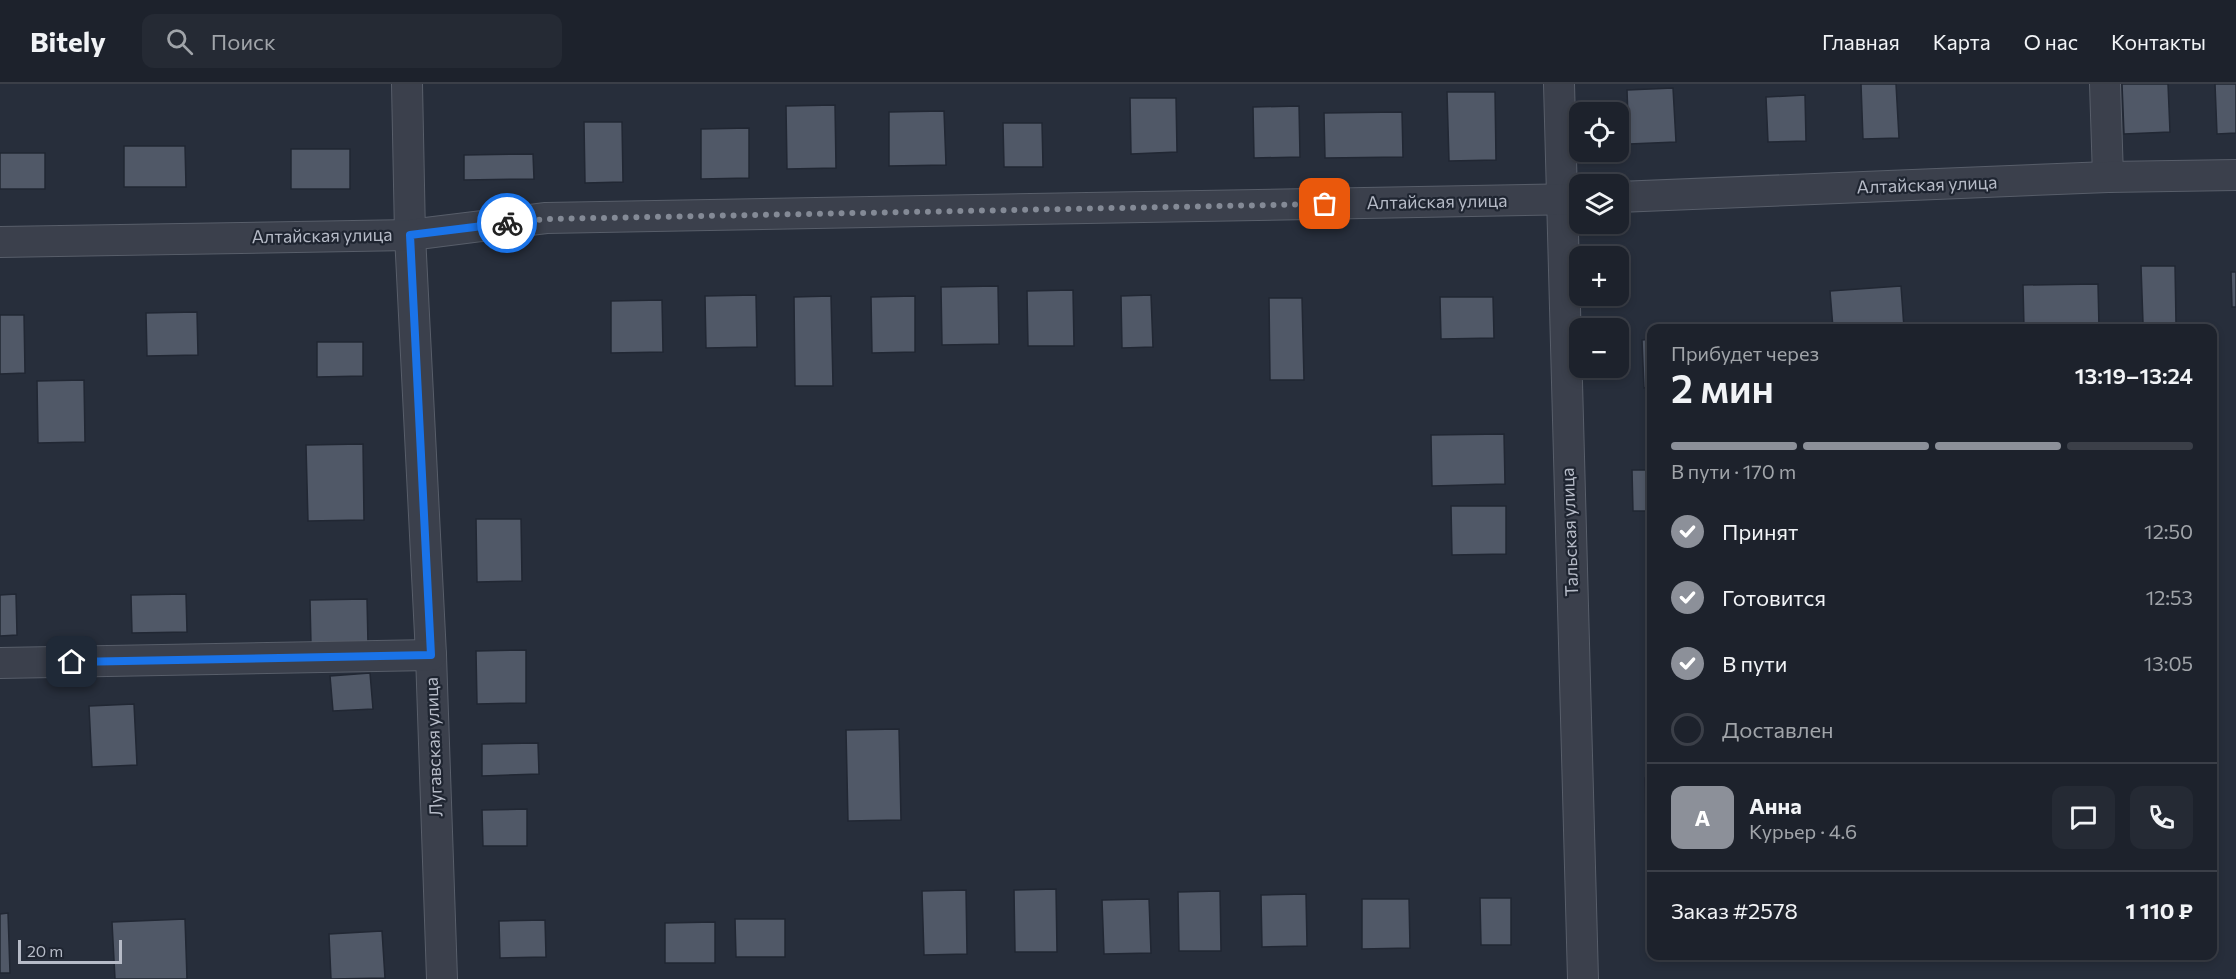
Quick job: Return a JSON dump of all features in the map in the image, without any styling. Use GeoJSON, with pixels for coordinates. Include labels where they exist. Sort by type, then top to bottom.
{"type":"FeatureCollection","features":[{"type":"Feature","properties":{"kind":"street","name":"Лугавская улица"},"geometry":{"type":"LineString","coordinates":[[407,84],[410,235],[431,655],[442,979]]}},
{"type":"Feature","properties":{"kind":"street","name":"Тальская улица"},"geometry":{"type":"LineString","coordinates":[[1558,84],[1569,189]]}},
{"type":"Feature","properties":{"kind":"street"},"geometry":{"type":"LineString","coordinates":[[2105,84],[2108,177]]}},
{"type":"Feature","properties":{"kind":"street","name":"Алтайская улица"},"geometry":{"type":"LineString","coordinates":[[1629,197],[2236,174]]}},
{"type":"Feature","properties":{"kind":"street","name":"Алтайская улица"},"geometry":{"type":"LineString","coordinates":[[0,242],[410,235],[546,219],[1569,199]]}},
{"type":"Feature","properties":{"kind":"street","name":"Тальская улица"},"geometry":{"type":"LineString","coordinates":[[1571,234],[1583,979]]}},
{"type":"Feature","properties":{"kind":"street"},"geometry":{"type":"LineString","coordinates":[[0,663],[431,655]]}},
{"type":"Feature","properties":{"kind":"building"},"geometry":{"type":"Polygon","coordinates":[[[1861,84],[1896,84],[1899,138],[1863,139],[1861,84]]]}},
{"type":"Feature","properties":{"kind":"building"},"geometry":{"type":"Polygon","coordinates":[[[2122,84],[2168,84],[2170,132],[2124,134],[2122,84]]]}},
{"type":"Feature","properties":{"kind":"building"},"geometry":{"type":"Polygon","coordinates":[[[2215,84],[2236,84],[2236,133],[2217,134],[2215,84]]]}},
{"type":"Feature","properties":{"kind":"building"},"geometry":{"type":"Polygon","coordinates":[[[1673,88],[1676,142],[1629,144],[1627,90],[1673,88]]]}},
{"type":"Feature","properties":{"kind":"building"},"geometry":{"type":"Polygon","coordinates":[[[1447,92],[1495,92],[1496,160],[1449,161],[1447,92]]]}},
{"type":"Feature","properties":{"kind":"building"},"geometry":{"type":"Polygon","coordinates":[[[1805,95],[1806,141],[1768,142],[1766,97],[1805,95]]]}},
{"type":"Feature","properties":{"kind":"building"},"geometry":{"type":"Polygon","coordinates":[[[1130,98],[1176,98],[1177,152],[1131,154],[1130,98]]]}},
{"type":"Feature","properties":{"kind":"building"},"geometry":{"type":"Polygon","coordinates":[[[835,105],[836,168],[787,169],[786,106],[835,105]]]}},
{"type":"Feature","properties":{"kind":"building"},"geometry":{"type":"Polygon","coordinates":[[[1299,106],[1300,157],[1254,158],[1253,107],[1299,106]]]}},
{"type":"Feature","properties":{"kind":"building"},"geometry":{"type":"Polygon","coordinates":[[[944,111],[946,165],[889,166],[889,112],[944,111]]]}},
{"type":"Feature","properties":{"kind":"building"},"geometry":{"type":"Polygon","coordinates":[[[1402,112],[1403,157],[1325,158],[1324,113],[1402,112]]]}},
{"type":"Feature","properties":{"kind":"building"},"geometry":{"type":"Polygon","coordinates":[[[584,122],[622,122],[623,182],[585,183],[584,122]]]}},
{"type":"Feature","properties":{"kind":"building"},"geometry":{"type":"Polygon","coordinates":[[[1003,123],[1042,123],[1043,167],[1004,167],[1003,123]]]}},
{"type":"Feature","properties":{"kind":"building"},"geometry":{"type":"Polygon","coordinates":[[[749,128],[749,178],[701,179],[701,129],[749,128]]]}},
{"type":"Feature","properties":{"kind":"building"},"geometry":{"type":"Polygon","coordinates":[[[124,146],[185,146],[186,187],[124,187],[124,146]]]}},
{"type":"Feature","properties":{"kind":"building"},"geometry":{"type":"Polygon","coordinates":[[[291,149],[350,149],[350,189],[291,189],[291,149]]]}},
{"type":"Feature","properties":{"kind":"building"},"geometry":{"type":"Polygon","coordinates":[[[0,153],[45,153],[45,189],[0,189],[0,153]]]}},
{"type":"Feature","properties":{"kind":"building"},"geometry":{"type":"Polygon","coordinates":[[[533,154],[534,179],[464,180],[464,155],[533,154]]]}},
{"type":"Feature","properties":{"kind":"building"},"geometry":{"type":"Polygon","coordinates":[[[2141,266],[2175,266],[2176,323],[2143,323],[2141,266]]]}},
{"type":"Feature","properties":{"kind":"building"},"geometry":{"type":"Polygon","coordinates":[[[2231,272],[2236,272],[2236,307],[2232,307],[2231,272]]]}},
{"type":"Feature","properties":{"kind":"building"},"geometry":{"type":"Polygon","coordinates":[[[2098,284],[2099,324],[2024,324],[2023,285],[2098,284]]]}},
{"type":"Feature","properties":{"kind":"building"},"geometry":{"type":"Polygon","coordinates":[[[998,286],[999,344],[942,345],[941,287],[998,286]]]}},
{"type":"Feature","properties":{"kind":"building"},"geometry":{"type":"Polygon","coordinates":[[[1901,286],[1904,324],[1833,324],[1830,291],[1901,286]]]}},
{"type":"Feature","properties":{"kind":"building"},"geometry":{"type":"Polygon","coordinates":[[[1073,290],[1074,346],[1028,346],[1027,291],[1073,290]]]}},
{"type":"Feature","properties":{"kind":"building"},"geometry":{"type":"Polygon","coordinates":[[[756,295],[757,347],[706,348],[705,296],[756,295]]]}},
{"type":"Feature","properties":{"kind":"building"},"geometry":{"type":"Polygon","coordinates":[[[1151,295],[1153,347],[1122,348],[1121,296],[1151,295]]]}},
{"type":"Feature","properties":{"kind":"building"},"geometry":{"type":"Polygon","coordinates":[[[831,296],[833,386],[795,386],[794,297],[831,296]]]}},
{"type":"Feature","properties":{"kind":"building"},"geometry":{"type":"Polygon","coordinates":[[[915,296],[915,352],[872,353],[871,297],[915,296]]]}},
{"type":"Feature","properties":{"kind":"building"},"geometry":{"type":"Polygon","coordinates":[[[1440,297],[1493,297],[1494,338],[1441,339],[1440,297]]]}},
{"type":"Feature","properties":{"kind":"building"},"geometry":{"type":"Polygon","coordinates":[[[1269,298],[1302,298],[1304,380],[1270,380],[1269,298]]]}},
{"type":"Feature","properties":{"kind":"building"},"geometry":{"type":"Polygon","coordinates":[[[662,300],[663,352],[611,353],[611,301],[662,300]]]}},
{"type":"Feature","properties":{"kind":"building"},"geometry":{"type":"Polygon","coordinates":[[[197,312],[198,355],[147,356],[146,313],[197,312]]]}},
{"type":"Feature","properties":{"kind":"building"},"geometry":{"type":"Polygon","coordinates":[[[0,315],[24,315],[25,373],[0,374],[0,315]]]}},
{"type":"Feature","properties":{"kind":"building"},"geometry":{"type":"Polygon","coordinates":[[[1642,340],[1647,340],[1647,388],[1644,388],[1642,340]]]}},
{"type":"Feature","properties":{"kind":"building"},"geometry":{"type":"Polygon","coordinates":[[[317,342],[363,342],[363,376],[317,377],[317,342]]]}},
{"type":"Feature","properties":{"kind":"building"},"geometry":{"type":"Polygon","coordinates":[[[84,380],[85,442],[38,443],[37,381],[84,380]]]}},
{"type":"Feature","properties":{"kind":"building"},"geometry":{"type":"Polygon","coordinates":[[[1504,434],[1505,484],[1432,486],[1431,435],[1504,434]]]}},
{"type":"Feature","properties":{"kind":"building"},"geometry":{"type":"Polygon","coordinates":[[[363,444],[364,520],[308,521],[306,445],[363,444]]]}},
{"type":"Feature","properties":{"kind":"building"},"geometry":{"type":"Polygon","coordinates":[[[1632,470],[1647,470],[1647,511],[1633,511],[1632,470]]]}},
{"type":"Feature","properties":{"kind":"building"},"geometry":{"type":"Polygon","coordinates":[[[1451,506],[1506,506],[1506,554],[1452,555],[1451,506]]]}},
{"type":"Feature","properties":{"kind":"building"},"geometry":{"type":"Polygon","coordinates":[[[476,519],[521,519],[522,581],[477,582],[476,519]]]}},
{"type":"Feature","properties":{"kind":"building"},"geometry":{"type":"Polygon","coordinates":[[[16,594],[17,635],[0,636],[0,595],[16,594]]]}},
{"type":"Feature","properties":{"kind":"building"},"geometry":{"type":"Polygon","coordinates":[[[186,594],[187,632],[132,633],[131,595],[186,594]]]}},
{"type":"Feature","properties":{"kind":"building"},"geometry":{"type":"Polygon","coordinates":[[[367,599],[368,644],[311,645],[310,600],[367,599]]]}},
{"type":"Feature","properties":{"kind":"building"},"geometry":{"type":"Polygon","coordinates":[[[526,650],[526,703],[477,704],[476,651],[526,650]]]}},
{"type":"Feature","properties":{"kind":"building"},"geometry":{"type":"Polygon","coordinates":[[[370,673],[373,709],[333,711],[330,676],[370,673]]]}},
{"type":"Feature","properties":{"kind":"building"},"geometry":{"type":"Polygon","coordinates":[[[134,704],[137,765],[92,767],[89,706],[134,704]]]}},
{"type":"Feature","properties":{"kind":"building"},"geometry":{"type":"Polygon","coordinates":[[[899,729],[901,820],[848,821],[846,730],[899,729]]]}},
{"type":"Feature","properties":{"kind":"building"},"geometry":{"type":"Polygon","coordinates":[[[538,743],[539,774],[482,776],[482,744],[538,743]]]}},
{"type":"Feature","properties":{"kind":"building"},"geometry":{"type":"Polygon","coordinates":[[[1645,778],[1647,778],[1647,826],[1645,778]]]}},
{"type":"Feature","properties":{"kind":"building"},"geometry":{"type":"Polygon","coordinates":[[[527,809],[527,846],[483,846],[482,810],[527,809]]]}},
{"type":"Feature","properties":{"kind":"building"},"geometry":{"type":"Polygon","coordinates":[[[1056,889],[1057,952],[1015,952],[1014,890],[1056,889]]]}},
{"type":"Feature","properties":{"kind":"building"},"geometry":{"type":"Polygon","coordinates":[[[966,890],[967,954],[924,955],[922,891],[966,890]]]}},
{"type":"Feature","properties":{"kind":"building"},"geometry":{"type":"Polygon","coordinates":[[[1220,891],[1221,951],[1179,951],[1178,892],[1220,891]]]}},
{"type":"Feature","properties":{"kind":"building"},"geometry":{"type":"Polygon","coordinates":[[[1306,894],[1307,946],[1262,947],[1261,895],[1306,894]]]}},
{"type":"Feature","properties":{"kind":"building"},"geometry":{"type":"Polygon","coordinates":[[[1480,898],[1511,898],[1511,945],[1481,945],[1480,898]]]}},
{"type":"Feature","properties":{"kind":"building"},"geometry":{"type":"Polygon","coordinates":[[[1149,899],[1151,953],[1104,954],[1102,900],[1149,899]]]}},
{"type":"Feature","properties":{"kind":"building"},"geometry":{"type":"Polygon","coordinates":[[[1362,899],[1409,899],[1410,948],[1362,949],[1362,899]]]}},
{"type":"Feature","properties":{"kind":"building"},"geometry":{"type":"Polygon","coordinates":[[[8,913],[10,973],[0,973],[0,914],[8,913]]]}},
{"type":"Feature","properties":{"kind":"building"},"geometry":{"type":"Polygon","coordinates":[[[185,919],[187,979],[115,979],[112,922],[185,919]]]}},
{"type":"Feature","properties":{"kind":"building"},"geometry":{"type":"Polygon","coordinates":[[[735,919],[785,919],[785,957],[736,957],[735,919]]]}},
{"type":"Feature","properties":{"kind":"building"},"geometry":{"type":"Polygon","coordinates":[[[545,920],[546,957],[500,958],[499,921],[545,920]]]}},
{"type":"Feature","properties":{"kind":"building"},"geometry":{"type":"Polygon","coordinates":[[[715,922],[715,963],[665,963],[665,923],[715,922]]]}},
{"type":"Feature","properties":{"kind":"building"},"geometry":{"type":"Polygon","coordinates":[[[382,931],[385,978],[331,979],[329,934],[382,931]]]}},
{"type":"Feature","properties":{"kind":"way so far"},"geometry":{"type":"LineString","coordinates":[[507,223],[546,219],[1325,204]]}},
{"type":"Feature","properties":{"kind":"route"},"geometry":{"type":"LineString","coordinates":[[72,662],[431,655],[410,235],[507,223]]}}]}
